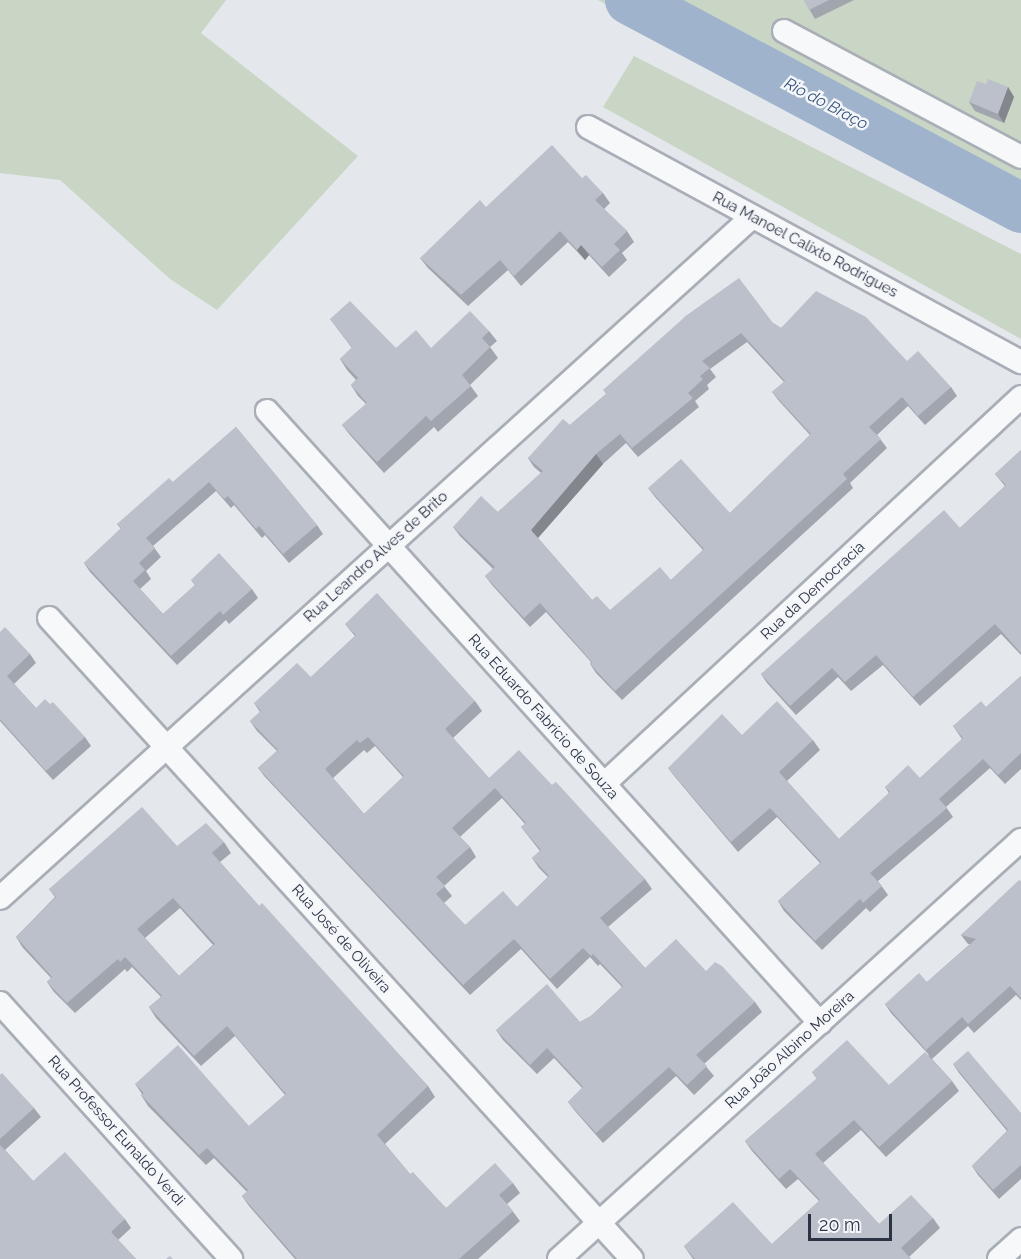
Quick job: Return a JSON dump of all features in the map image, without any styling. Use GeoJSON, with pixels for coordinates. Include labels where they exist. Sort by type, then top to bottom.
{"type":"FeatureCollection","features":[{"type":"Feature","properties":{"kind":"street"},"geometry":{"type":"LineString","coordinates":[[784,31],[1021,157]]}},
{"type":"Feature","properties":{"kind":"street","name":"Rua Manoel Calixto Rodrigues"},"geometry":{"type":"LineString","coordinates":[[588,128],[1021,362]]}},
{"type":"Feature","properties":{"kind":"street","name":"Rua Leandro Alves de Brito"},"geometry":{"type":"LineString","coordinates":[[0,898],[752,217]]}},
{"type":"Feature","properties":{"kind":"street","name":"Rua da Democracia"},"geometry":{"type":"LineString","coordinates":[[604,784],[1021,397]]}},
{"type":"Feature","properties":{"kind":"street","name":"Rua Eduardo Fabrício de Souza"},"geometry":{"type":"LineString","coordinates":[[267,411],[820,1023]]}},
{"type":"Feature","properties":{"kind":"street","name":"Rua José de Oliveira"},"geometry":{"type":"LineString","coordinates":[[50,618],[632,1259]]}},
{"type":"Feature","properties":{"kind":"street","name":"Rua João Albino Moreira"},"geometry":{"type":"LineString","coordinates":[[560,1259],[1021,840]]}},
{"type":"Feature","properties":{"kind":"street","name":"Rua Professor Eunaldo Verdi"},"geometry":{"type":"LineString","coordinates":[[0,1003],[231,1259]]}},
{"type":"Feature","properties":{"kind":"street"},"geometry":{"type":"LineString","coordinates":[[999,1259],[1021,1239]]}},
{"type":"Feature","properties":{"kind":"green space"},"geometry":{"type":"Polygon","coordinates":[[[0,0],[226,0],[201,33],[358,156],[217,310],[170,279],[60,180],[0,173],[0,0]]]}},
{"type":"Feature","properties":{"kind":"green space"},"geometry":{"type":"Polygon","coordinates":[[[598,0],[1021,0],[1021,226],[697,55],[598,0]]]}},
{"type":"Feature","properties":{"kind":"green space"},"geometry":{"type":"Polygon","coordinates":[[[634,56],[1021,254],[1021,339],[603,107],[634,56]]]}},
{"type":"Feature","properties":{"kind":"building"},"geometry":{"type":"Polygon","coordinates":[[[804,0],[829,0],[809,10],[804,0]]]}},
{"type":"Feature","properties":{"kind":"building"},"geometry":{"type":"Polygon","coordinates":[[[988,79],[1008,87],[998,114],[969,102],[977,81],[986,84],[988,79]]]}},
{"type":"Feature","properties":{"kind":"building"},"geometry":{"type":"Polygon","coordinates":[[[552,145],[582,178],[586,175],[603,193],[595,200],[627,231],[614,244],[620,250],[602,267],[581,245],[577,250],[560,231],[514,276],[500,260],[461,295],[420,258],[480,200],[486,207],[552,145]]]}},
{"type":"Feature","properties":{"kind":"building"},"geometry":{"type":"Polygon","coordinates":[[[739,278],[773,323],[781,328],[816,291],[866,317],[907,361],[918,351],[951,387],[918,416],[902,397],[869,427],[881,439],[843,474],[847,479],[615,691],[540,603],[524,618],[485,576],[495,567],[453,527],[481,496],[498,512],[543,471],[528,458],[563,419],[570,425],[606,394],[603,390],[687,315],[739,278]],[[741,333],[702,361],[710,368],[700,376],[703,379],[688,393],[693,398],[632,448],[620,434],[596,454],[531,530],[592,600],[597,596],[610,610],[660,567],[671,580],[704,549],[648,488],[681,459],[730,513],[811,434],[772,392],[785,381],[741,333]]]}},
{"type":"Feature","properties":{"kind":"building"},"geometry":{"type":"Polygon","coordinates":[[[350,301],[396,348],[416,330],[431,348],[470,311],[489,331],[482,338],[490,347],[462,375],[471,386],[431,421],[426,416],[377,462],[342,425],[367,403],[351,385],[358,378],[340,359],[352,347],[330,319],[350,301]]]}},
{"type":"Feature","properties":{"kind":"building"},"geometry":{"type":"Polygon","coordinates":[[[236,427],[317,525],[283,554],[259,526],[256,529],[228,496],[224,499],[209,482],[146,538],[155,548],[139,563],[145,570],[133,581],[163,614],[195,585],[191,580],[219,553],[252,589],[223,615],[220,611],[171,656],[84,563],[121,528],[117,524],[169,478],[173,482],[236,427]]]}},
{"type":"Feature","properties":{"kind":"building"},"geometry":{"type":"Polygon","coordinates":[[[1021,450],[1021,653],[995,624],[913,697],[876,655],[845,682],[832,668],[790,706],[761,674],[944,510],[960,528],[1006,485],[995,474],[1021,450]]]}},
{"type":"Feature","properties":{"kind":"building"},"geometry":{"type":"Polygon","coordinates":[[[377,593],[475,701],[445,729],[489,778],[519,750],[552,785],[556,782],[645,879],[600,918],[645,968],[676,939],[706,971],[715,962],[722,966],[755,1002],[696,1055],[707,1066],[687,1085],[669,1067],[596,1133],[568,1102],[583,1087],[547,1048],[530,1065],[496,1030],[547,984],[580,1022],[591,1016],[623,986],[593,954],[591,956],[583,948],[550,979],[514,939],[463,985],[258,768],[278,750],[250,721],[261,711],[254,703],[297,663],[311,677],[356,635],[345,624],[377,593]],[[368,737],[360,743],[357,740],[325,769],[364,814],[404,776],[368,737]],[[495,788],[452,828],[470,847],[436,877],[445,886],[436,894],[465,925],[503,891],[517,907],[549,876],[532,858],[541,850],[521,827],[526,823],[495,788]]]}},
{"type":"Feature","properties":{"kind":"building"},"geometry":{"type":"Polygon","coordinates":[[[5,627],[30,654],[7,676],[36,708],[45,699],[50,704],[53,702],[85,737],[46,771],[0,719],[0,632],[5,627]]]}},
{"type":"Feature","properties":{"kind":"building"},"geometry":{"type":"Polygon","coordinates":[[[1021,676],[1021,753],[998,775],[983,759],[939,799],[947,808],[870,873],[882,886],[863,903],[860,899],[815,941],[778,901],[821,862],[770,808],[731,842],[668,768],[722,714],[742,735],[777,701],[813,740],[779,772],[839,839],[890,792],[885,787],[908,765],[920,778],[963,738],[953,726],[981,701],[986,707],[1021,676]]]}},
{"type":"Feature","properties":{"kind":"building"},"geometry":{"type":"Polygon","coordinates":[[[142,807],[177,846],[206,823],[224,842],[212,853],[259,906],[262,903],[428,1086],[377,1135],[410,1174],[413,1172],[446,1208],[495,1163],[513,1183],[499,1195],[513,1211],[459,1259],[297,1259],[242,1196],[248,1190],[207,1148],[199,1155],[141,1095],[144,1093],[135,1084],[178,1045],[249,1126],[286,1094],[227,1026],[194,1056],[149,1007],[162,996],[125,957],[120,962],[118,959],[67,1003],[47,982],[52,977],[16,937],[56,897],[49,889],[142,807]],[[173,898],[137,929],[179,976],[215,944],[173,898]]]}},
{"type":"Feature","properties":{"kind":"building"},"geometry":{"type":"Polygon","coordinates":[[[1019,880],[1021,881],[1021,998],[1010,986],[968,1024],[962,1017],[926,1050],[885,1004],[919,973],[927,982],[976,939],[961,935],[1019,880]]]}},
{"type":"Feature","properties":{"kind":"building"},"geometry":{"type":"Polygon","coordinates":[[[847,1040],[889,1085],[925,1052],[952,1081],[879,1147],[854,1120],[815,1154],[879,1224],[911,1195],[933,1218],[901,1248],[911,1259],[695,1259],[684,1246],[733,1202],[772,1244],[820,1200],[790,1169],[779,1179],[745,1141],[817,1078],[812,1072],[847,1040]]]}},
{"type":"Feature","properties":{"kind":"building"},"geometry":{"type":"Polygon","coordinates":[[[968,1051],[1021,1113],[1021,1165],[993,1190],[972,1166],[1008,1130],[953,1064],[968,1051]]]}},
{"type":"Feature","properties":{"kind":"building"},"geometry":{"type":"Polygon","coordinates":[[[2,1073],[34,1108],[0,1139],[0,1075],[2,1073]]]}},
{"type":"Feature","properties":{"kind":"building"},"geometry":{"type":"Polygon","coordinates":[[[0,1145],[33,1181],[65,1152],[125,1219],[111,1232],[136,1259],[0,1259],[0,1145]]]}},
{"type":"Feature","properties":{"kind":"waterway","name":"Rio do Braço"},"geometry":{"type":"LineString","coordinates":[[630,0],[1021,208]]}}]}
